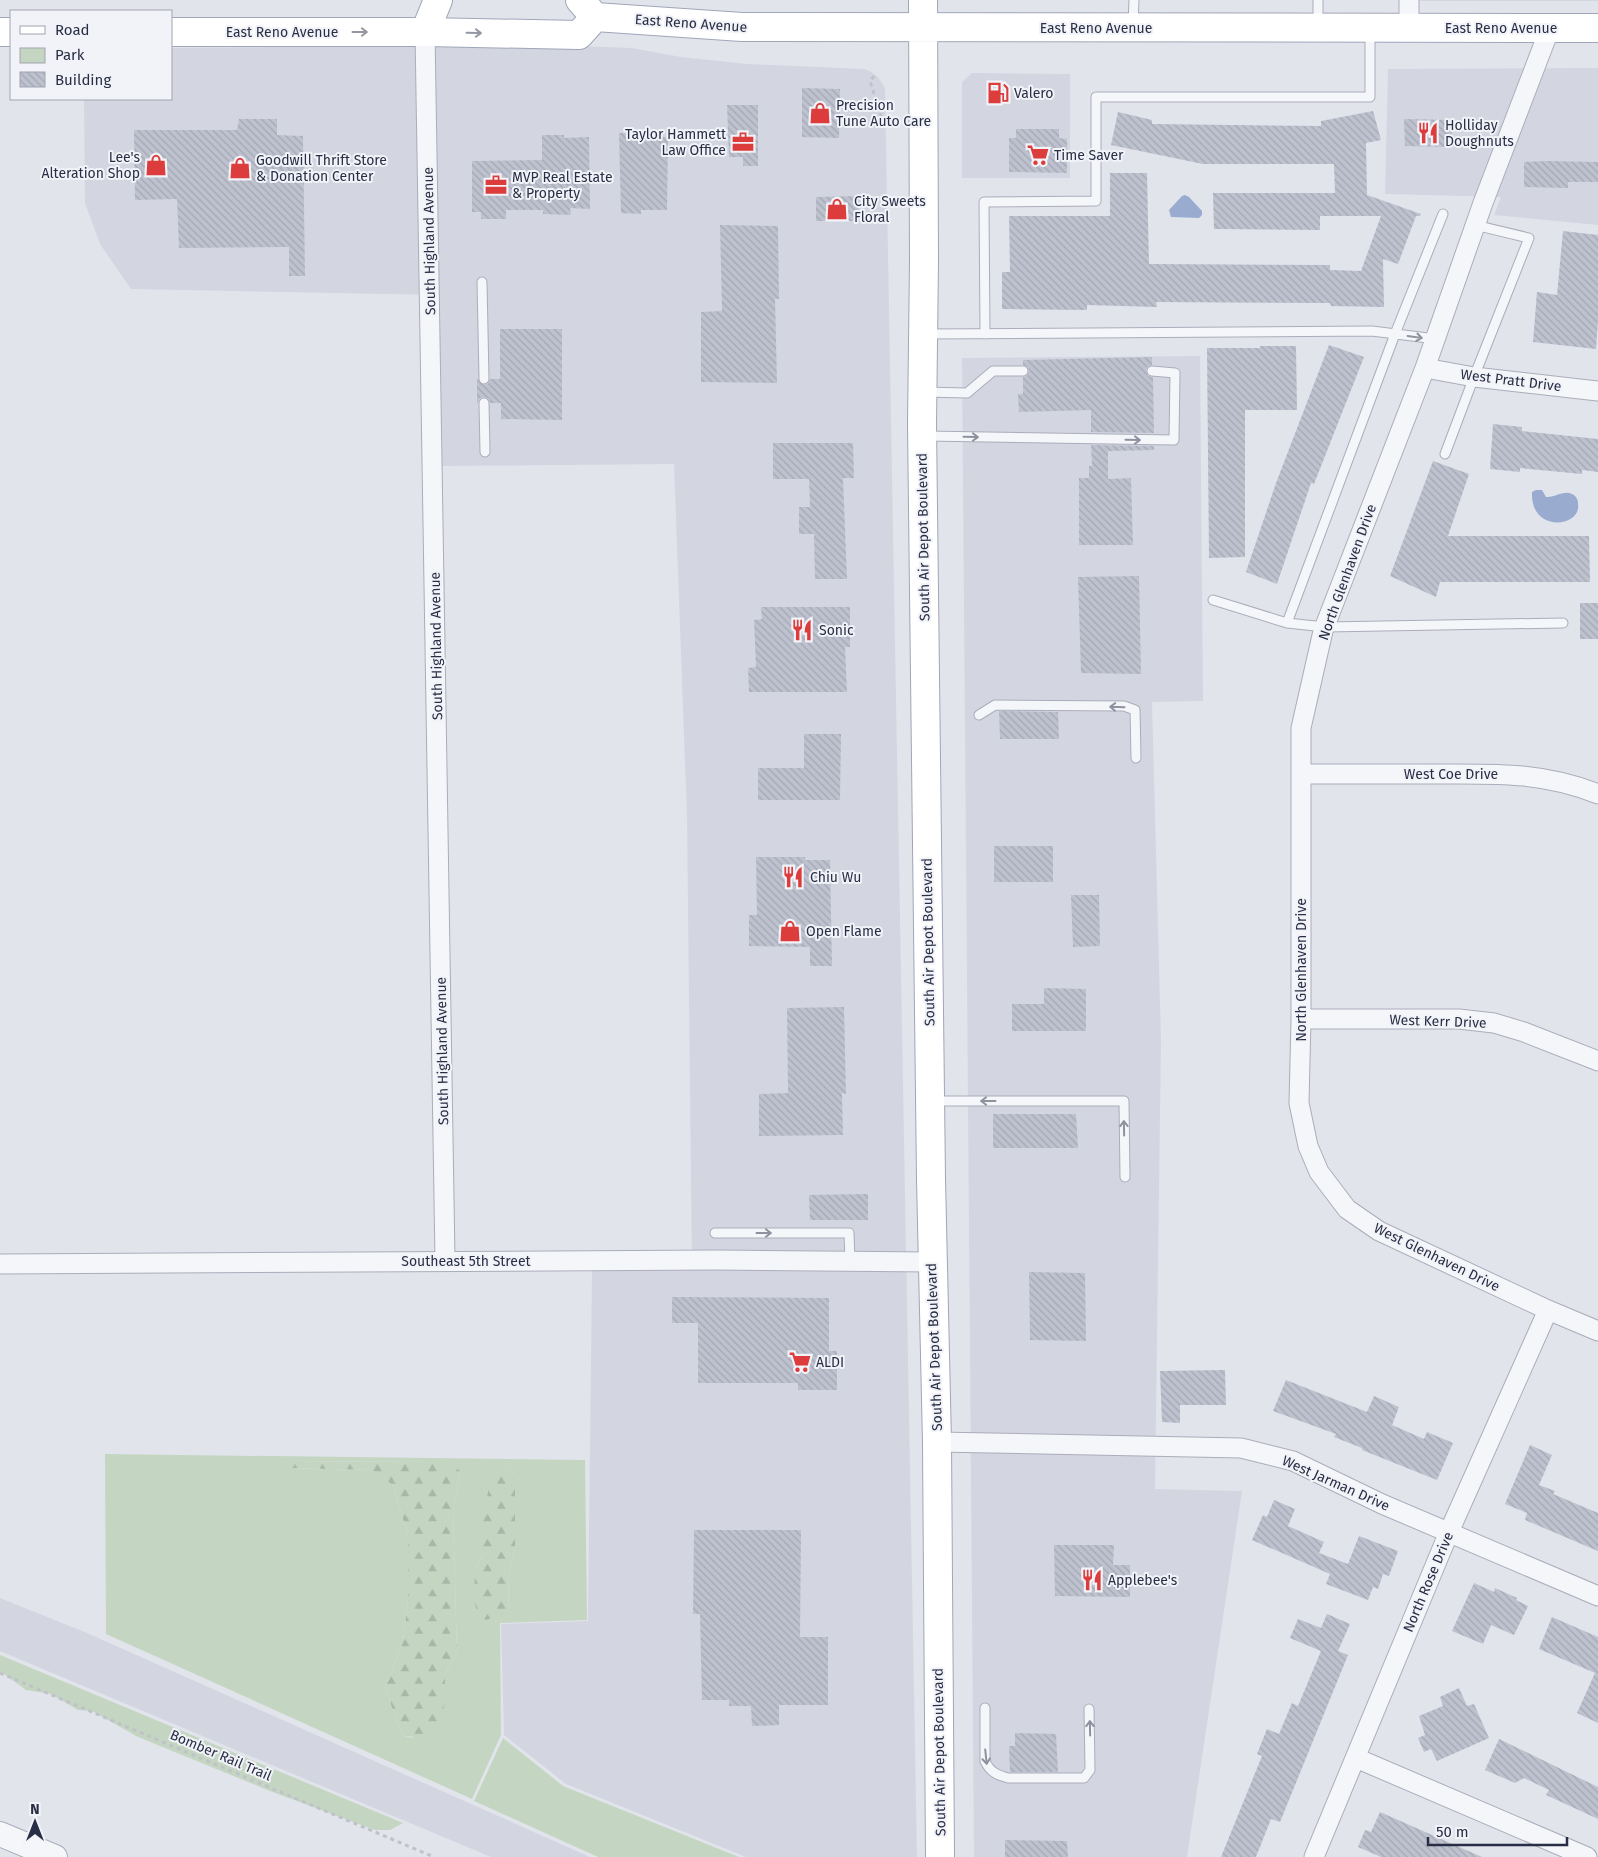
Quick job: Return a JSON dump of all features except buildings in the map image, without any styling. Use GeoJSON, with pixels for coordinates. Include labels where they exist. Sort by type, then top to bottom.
{"type":"FeatureCollection","features":[{"type":"Feature","properties":{"kind":"main road"},"geometry":{"type":"LineString","coordinates":[[420,0],[425,32]]}},
{"type":"Feature","properties":{"kind":"main road"},"geometry":{"type":"LineString","coordinates":[[425,32],[438,0]]}},
{"type":"Feature","properties":{"kind":"main road","name":"South Air Depot Boulevard"},"geometry":{"type":"LineString","coordinates":[[923,0],[924,261],[922,436],[932,1262],[937,1442],[940,1857]]}},
{"type":"Feature","properties":{"kind":"main road","name":"East Reno Avenue"},"geometry":{"type":"LineString","coordinates":[[172,32],[425,32],[578,35],[587,8],[742,27],[1598,28]]}},
{"type":"Feature","properties":{"kind":"street"},"geometry":{"type":"LineString","coordinates":[[1409,0],[1409,28]]}},
{"type":"Feature","properties":{"kind":"street","name":"North Glenhaven Drive"},"geometry":{"type":"LineString","coordinates":[[1308,1146],[1299,1103],[1301,1019],[1301,728],[1325,627],[1436,339],[1475,225],[1550,28]]}},
{"type":"Feature","properties":{"kind":"street","name":"South Highland Avenue"},"geometry":{"type":"LineString","coordinates":[[425,32],[445,1260]]}},
{"type":"Feature","properties":{"kind":"street","name":"West Pratt Drive"},"geometry":{"type":"LineString","coordinates":[[1425,368],[1474,377],[1598,390]]}},
{"type":"Feature","properties":{"kind":"street","name":"West Coe Drive"},"geometry":{"type":"LineString","coordinates":[[1301,774],[1528,775],[1574,784],[1598,794]]}},
{"type":"Feature","properties":{"kind":"street","name":"West Kerr Drive"},"geometry":{"type":"LineString","coordinates":[[1301,1019],[1460,1019],[1494,1023],[1524,1032],[1598,1061]]}},
{"type":"Feature","properties":{"kind":"street","name":"West Glenhaven Drive"},"geometry":{"type":"LineString","coordinates":[[1308,1146],[1319,1172],[1347,1209],[1379,1231],[1548,1310],[1598,1331]]}},
{"type":"Feature","properties":{"kind":"street","name":"Southeast 5th Street"},"geometry":{"type":"LineString","coordinates":[[0,1264],[445,1260],[932,1262]]}},
{"type":"Feature","properties":{"kind":"street","name":"North Rose Drive"},"geometry":{"type":"LineString","coordinates":[[1314,1857],[1449,1532],[1548,1310]]}},
{"type":"Feature","properties":{"kind":"street","name":"West Jarman Drive"},"geometry":{"type":"LineString","coordinates":[[937,1442],[1241,1448],[1293,1461],[1382,1504],[1598,1596]]}},
{"type":"Feature","properties":{"kind":"street"},"geometry":{"type":"LineString","coordinates":[[1356,1758],[1587,1857]]}},
{"type":"Feature","properties":{"kind":"street"},"geometry":{"type":"LineString","coordinates":[[0,1834],[55,1857]]}},
{"type":"Feature","properties":{"kind":"lane"},"geometry":{"type":"LineString","coordinates":[[1134,0],[1134,28]]}},
{"type":"Feature","properties":{"kind":"lane"},"geometry":{"type":"LineString","coordinates":[[1318,0],[1318,28]]}},
{"type":"Feature","properties":{"kind":"lane"},"geometry":{"type":"LineString","coordinates":[[986,334],[984,202],[1096,201],[1096,97],[1370,96],[1370,28]]}},
{"type":"Feature","properties":{"kind":"lane"},"geometry":{"type":"LineString","coordinates":[[1286,624],[1395,334],[1443,214]]}},
{"type":"Feature","properties":{"kind":"lane"},"geometry":{"type":"LineString","coordinates":[[1445,454],[1529,238],[1475,225]]}},
{"type":"Feature","properties":{"kind":"lane"},"geometry":{"type":"LineString","coordinates":[[482,282],[484,379]]}},
{"type":"Feature","properties":{"kind":"lane"},"geometry":{"type":"LineString","coordinates":[[923,334],[1372,331],[1436,339]]}},
{"type":"Feature","properties":{"kind":"lane"},"geometry":{"type":"LineString","coordinates":[[922,392],[967,393],[992,371],[1023,371]]}},
{"type":"Feature","properties":{"kind":"lane"},"geometry":{"type":"LineString","coordinates":[[922,436],[1174,440],[1175,373],[1152,371]]}},
{"type":"Feature","properties":{"kind":"lane"},"geometry":{"type":"LineString","coordinates":[[484,402],[484,452]]}},
{"type":"Feature","properties":{"kind":"lane"},"geometry":{"type":"LineString","coordinates":[[1213,600],[1286,624],[1325,627],[1563,622]]}},
{"type":"Feature","properties":{"kind":"lane"},"geometry":{"type":"LineString","coordinates":[[979,715],[995,705],[1124,706],[1135,710],[1136,758]]}},
{"type":"Feature","properties":{"kind":"lane"},"geometry":{"type":"LineString","coordinates":[[930,1100],[1124,1101],[1125,1177]]}},
{"type":"Feature","properties":{"kind":"lane"},"geometry":{"type":"LineString","coordinates":[[716,1233],[849,1233],[850,1262]]}},
{"type":"Feature","properties":{"kind":"lane"},"geometry":{"type":"LineString","coordinates":[[986,1708],[986,1761],[989,1769],[998,1776],[1008,1778],[1084,1778],[1090,1770],[1089,1709]]}},
{"type":"Feature","properties":{"kind":"path"},"geometry":{"type":"LineString","coordinates":[[874,76],[870,81],[882,120]]}},
{"type":"Feature","properties":{"kind":"path","name":"Bomber Rail Trail"},"geometry":{"type":"LineString","coordinates":[[0,1673],[434,1857]]}},
{"type":"Feature","properties":{"kind":"shaded area"},"geometry":{"type":"Polygon","coordinates":[[[1598,0],[1598,1],[1420,1],[1598,0]]]}},
{"type":"Feature","properties":{"kind":"shaded area"},"geometry":{"type":"Polygon","coordinates":[[[574,46],[632,48],[681,57],[748,64],[864,69],[878,77],[885,88],[917,1857],[746,1857],[566,1784],[504,1735],[501,1624],[588,1621],[592,1271],[692,1270],[687,817],[674,464],[440,466],[438,295],[131,289],[100,244],[85,203],[84,100],[172,100],[172,48],[574,46]]]}},
{"type":"Feature","properties":{"kind":"shaded area"},"geometry":{"type":"Polygon","coordinates":[[[1598,68],[1598,225],[1494,215],[1501,197],[1385,194],[1388,69],[1598,68]]]}},
{"type":"Feature","properties":{"kind":"shaded area"},"geometry":{"type":"Polygon","coordinates":[[[972,73],[1070,74],[1070,178],[962,178],[962,82],[972,73]]]}},
{"type":"Feature","properties":{"kind":"shaded area"},"geometry":{"type":"Polygon","coordinates":[[[1200,356],[1203,701],[1152,702],[1161,1041],[1155,1489],[1242,1491],[1187,1857],[974,1857],[962,358],[1200,356]]]}},
{"type":"Feature","properties":{"kind":"shaded area"},"geometry":{"type":"Polygon","coordinates":[[[0,1598],[87,1633],[590,1857],[491,1857],[0,1651],[0,1598]]]}},
{"type":"Feature","properties":{"kind":"green space"},"geometry":{"type":"Polygon","coordinates":[[[105,1454],[585,1460],[587,1620],[500,1623],[501,1735],[472,1799],[106,1634],[105,1454]],[[287,1461],[287,1468],[373,1470],[393,1485],[408,1536],[408,1600],[403,1642],[385,1687],[398,1725],[405,1736],[412,1738],[445,1702],[445,1674],[457,1652],[453,1511],[460,1471],[426,1462],[287,1461]],[[493,1466],[483,1554],[475,1570],[508,1610],[509,1572],[515,1547],[515,1475],[505,1466],[493,1466]]]}},
{"type":"Feature","properties":{"kind":"green space"},"geometry":{"type":"Polygon","coordinates":[[[287,1461],[426,1462],[453,1466],[460,1471],[453,1511],[457,1652],[445,1674],[445,1702],[442,1714],[434,1728],[421,1738],[405,1736],[398,1725],[385,1687],[403,1642],[408,1600],[408,1536],[393,1485],[372,1470],[287,1468],[287,1461]]]}},
{"type":"Feature","properties":{"kind":"green space"},"geometry":{"type":"Polygon","coordinates":[[[493,1465],[505,1466],[515,1475],[515,1547],[509,1572],[508,1610],[486,1620],[478,1614],[474,1601],[475,1570],[483,1554],[481,1530],[493,1465]]]}},
{"type":"Feature","properties":{"kind":"green space"},"geometry":{"type":"Polygon","coordinates":[[[0,1655],[403,1823],[390,1830],[375,1830],[270,1791],[138,1737],[92,1711],[78,1710],[51,1694],[26,1690],[0,1671],[0,1655]]]}},
{"type":"Feature","properties":{"kind":"green space"},"geometry":{"type":"Polygon","coordinates":[[[503,1738],[563,1786],[739,1857],[598,1857],[474,1801],[503,1738]]]}},
{"type":"Feature","properties":{"kind":"water"},"geometry":{"type":"Polygon","coordinates":[[[1185,195],[1202,211],[1202,215],[1199,218],[1171,217],[1169,210],[1185,195]]]}},
{"type":"Feature","properties":{"kind":"water"},"geometry":{"type":"Polygon","coordinates":[[[1542,490],[1546,497],[1565,493],[1572,494],[1578,501],[1577,512],[1572,518],[1565,521],[1547,520],[1539,515],[1534,506],[1532,492],[1542,490]]]}},
{"type":"Feature","properties":{"kind":"place","name":"Valero"},"geometry":{"type":"Point","coordinates":[998,93]}},
{"type":"Feature","properties":{"kind":"place","name":"Precision Tune Auto Care"},"geometry":{"type":"Point","coordinates":[820,113]}},
{"type":"Feature","properties":{"kind":"place","name":"Holliday Doughnuts"},"geometry":{"type":"Point","coordinates":[1428,133]}},
{"type":"Feature","properties":{"kind":"place","name":"Taylor Hammett Law Office"},"geometry":{"type":"Point","coordinates":[743,142]}},
{"type":"Feature","properties":{"kind":"place","name":"Time Saver"},"geometry":{"type":"Point","coordinates":[1038,155]}},
{"type":"Feature","properties":{"kind":"place","name":"Lee's Alteration Shop"},"geometry":{"type":"Point","coordinates":[156,165]}},
{"type":"Feature","properties":{"kind":"place","name":"Goodwill Thrift Store & Donation Center"},"geometry":{"type":"Point","coordinates":[240,168]}},
{"type":"Feature","properties":{"kind":"place","name":"MVP Real Estate & Property"},"geometry":{"type":"Point","coordinates":[496,185]}},
{"type":"Feature","properties":{"kind":"place","name":"City Sweets Floral"},"geometry":{"type":"Point","coordinates":[837,209]}},
{"type":"Feature","properties":{"kind":"place","name":"Sonic"},"geometry":{"type":"Point","coordinates":[802,630]}},
{"type":"Feature","properties":{"kind":"place","name":"Chiu Wu"},"geometry":{"type":"Point","coordinates":[793,877]}},
{"type":"Feature","properties":{"kind":"place","name":"Open Flame"},"geometry":{"type":"Point","coordinates":[790,931]}},
{"type":"Feature","properties":{"kind":"place","name":"ALDI"},"geometry":{"type":"Point","coordinates":[800,1362]}},
{"type":"Feature","properties":{"kind":"place","name":"Applebee's"},"geometry":{"type":"Point","coordinates":[1092,1580]}}]}
